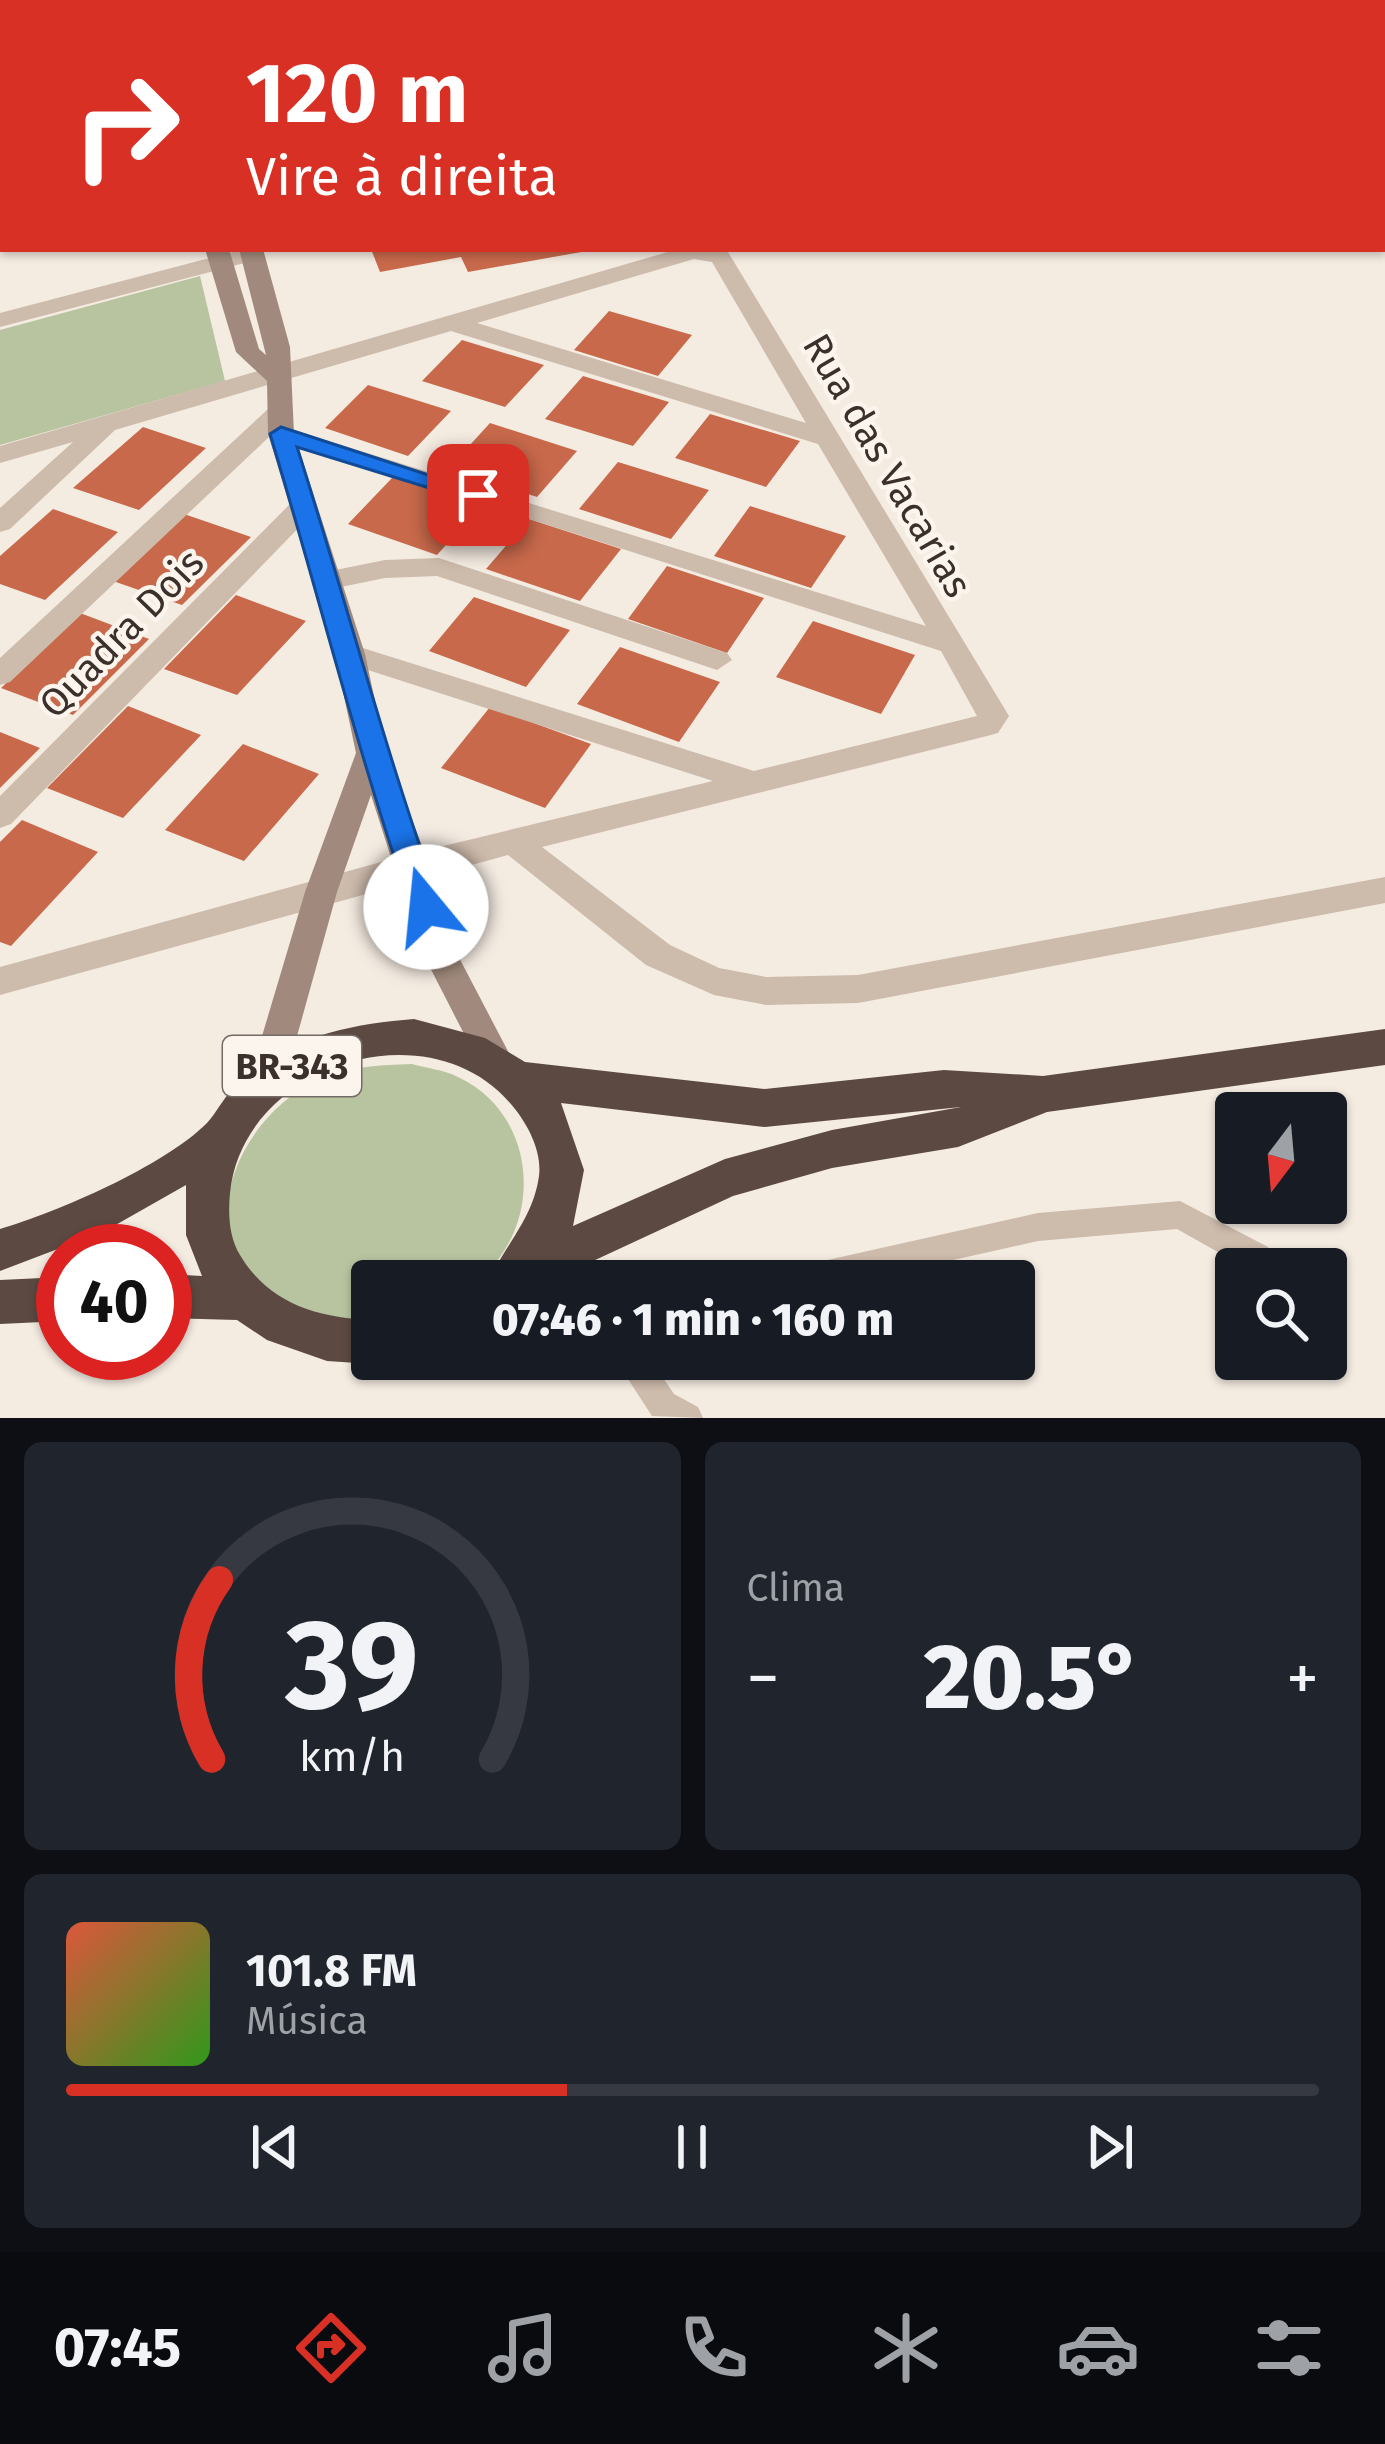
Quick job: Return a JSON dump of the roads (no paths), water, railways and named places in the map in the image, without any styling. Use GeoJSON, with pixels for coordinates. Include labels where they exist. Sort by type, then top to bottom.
{"type":"FeatureCollection","features":[{"type":"Feature","properties":{"kind":"highway","name":"BR-343"},"geometry":{"type":"LineString","coordinates":[[0,1250],[122,1203],[223,1136],[266,1083],[319,1049],[379,1034],[439,1036],[507,1069],[765,1108],[944,1088],[1043,1094],[1385,1047]]}},
{"type":"Feature","properties":{"kind":"highway","name":"BR-343"},"geometry":{"type":"LineString","coordinates":[[507,1069],[545,1113],[558,1151],[558,1192],[545,1234],[527,1260]]}},
{"type":"Feature","properties":{"kind":"highway","name":"BR-343"},"geometry":{"type":"LineString","coordinates":[[552,1260],[725,1179],[832,1149],[958,1128],[1043,1094]]}},
{"type":"Feature","properties":{"kind":"highway","name":"BR-343"},"geometry":{"type":"LineString","coordinates":[[223,1136],[208,1178],[206,1221],[219,1263],[245,1299],[286,1328],[351,1343]]}},
{"type":"Feature","properties":{"kind":"highway"},"geometry":{"type":"LineString","coordinates":[[192,1297],[245,1299]]}},
{"type":"Feature","properties":{"kind":"highway"},"geometry":{"type":"LineString","coordinates":[[0,1302],[36,1300]]}},
{"type":"Feature","properties":{"kind":"street"},"geometry":{"type":"LineString","coordinates":[[252,252],[278,347],[279,424],[350,654],[371,754],[414,866],[437,948],[507,1069]]}},
{"type":"Feature","properties":{"kind":"street"},"geometry":{"type":"LineString","coordinates":[[0,455],[693,252]]}},
{"type":"Feature","properties":{"kind":"street","name":"Rua das Vacarias"},"geometry":{"type":"LineString","coordinates":[[712,252],[720,257],[946,643],[991,710],[992,722],[753,782]]}},
{"type":"Feature","properties":{"kind":"street"},"geometry":{"type":"LineString","coordinates":[[0,320],[219,255],[248,352],[275,376]]}},
{"type":"Feature","properties":{"kind":"street"},"geometry":{"type":"LineString","coordinates":[[451,323],[827,438]]}},
{"type":"Feature","properties":{"kind":"street"},"geometry":{"type":"LineString","coordinates":[[0,523],[108,424]]}},
{"type":"Feature","properties":{"kind":"street"},"geometry":{"type":"LineString","coordinates":[[279,424],[946,643]]}},
{"type":"Feature","properties":{"kind":"street"},"geometry":{"type":"LineString","coordinates":[[0,675],[279,424]]}},
{"type":"Feature","properties":{"kind":"street","name":"Quadra Dois"},"geometry":{"type":"LineString","coordinates":[[0,816],[302,508]]}},
{"type":"Feature","properties":{"kind":"street"},"geometry":{"type":"LineString","coordinates":[[326,581],[418,565],[440,567],[717,660]]}},
{"type":"Feature","properties":{"kind":"street"},"geometry":{"type":"LineString","coordinates":[[350,654],[753,782]]}},
{"type":"Feature","properties":{"kind":"street"},"geometry":{"type":"LineString","coordinates":[[266,1083],[321,892],[371,754]]}},
{"type":"Feature","properties":{"kind":"street"},"geometry":{"type":"LineString","coordinates":[[0,980],[414,866],[753,782]]}},
{"type":"Feature","properties":{"kind":"street"},"geometry":{"type":"LineString","coordinates":[[512,841],[658,955],[713,981],[766,991],[858,988],[1385,890]]}},
{"type":"Feature","properties":{"kind":"lane"},"geometry":{"type":"LineString","coordinates":[[890,1260],[1038,1227],[1180,1215],[1240,1248]]}},
{"type":"Feature","properties":{"kind":"lane"},"geometry":{"type":"LineString","coordinates":[[646,1380],[663,1405],[687,1418]]}}]}
